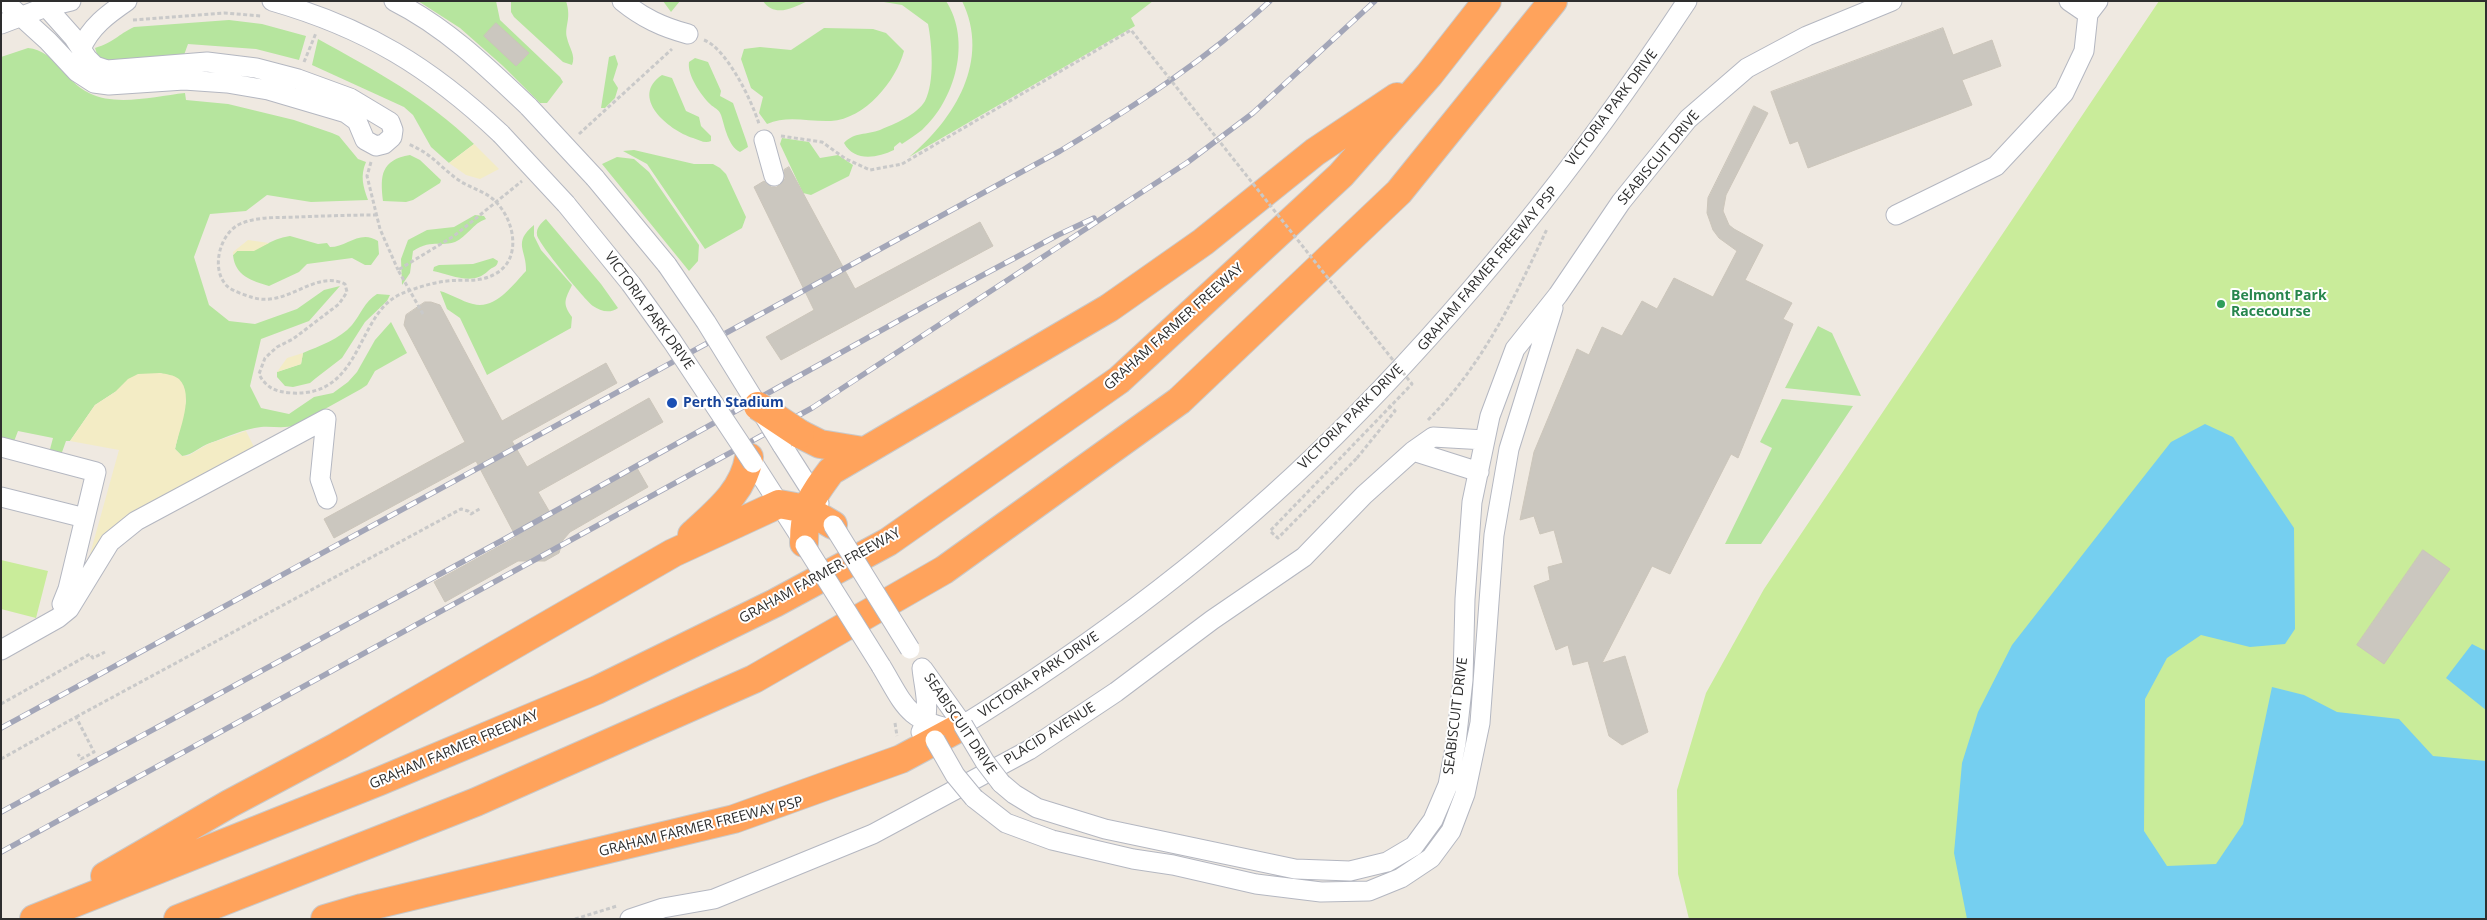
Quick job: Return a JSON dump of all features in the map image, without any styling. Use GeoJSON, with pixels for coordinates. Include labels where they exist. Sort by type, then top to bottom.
{"type":"FeatureCollection","features":[{"type":"Feature","properties":{"kind":"highway","name":"GRAHAM FARMER FREEWAY"},"geometry":{"type":"LineString","coordinates":[[34,919],[380,781],[597,690],[775,603],[888,542],[1119,380],[1341,175],[1429,75],[1487,1]]}},
{"type":"Feature","properties":{"kind":"highway"},"geometry":{"type":"LineString","coordinates":[[178,919],[476,802],[754,680],[944,570],[1179,401],[1399,192],[1553,1]]}},
{"type":"Feature","properties":{"kind":"highway"},"geometry":{"type":"LineString","coordinates":[[804,542],[810,502],[831,471],[1109,308],[1203,242],[1315,152],[1429,75]]}},
{"type":"Feature","properties":{"kind":"highway"},"geometry":{"type":"LineString","coordinates":[[758,406],[791,439],[863,451]]}},
{"type":"Feature","properties":{"kind":"highway"},"geometry":{"type":"LineString","coordinates":[[673,553],[737,490],[746,475],[750,462]]}},
{"type":"Feature","properties":{"kind":"highway"},"geometry":{"type":"LineString","coordinates":[[30,919],[229,804],[338,746],[673,553],[779,504],[810,502],[833,525]]}},
{"type":"Feature","properties":{"kind":"highway"},"geometry":{"type":"LineString","coordinates":[[325,919],[359,913],[734,819],[901,759],[945,729]]}},
{"type":"Feature","properties":{"kind":"street"},"geometry":{"type":"LineString","coordinates":[[4,1],[48,41],[77,72],[94,83],[109,85],[184,80],[227,83],[268,90],[346,113],[357,122],[365,140],[384,142],[393,130],[390,122],[350,98],[298,79],[256,68],[207,62],[107,70],[96,66],[43,4]]}},
{"type":"Feature","properties":{"kind":"street"},"geometry":{"type":"LineString","coordinates":[[1,24],[43,4],[71,1]]}},
{"type":"Feature","properties":{"kind":"street"},"geometry":{"type":"LineString","coordinates":[[81,49],[85,39],[99,22],[127,1]]}},
{"type":"Feature","properties":{"kind":"street"},"geometry":{"type":"LineString","coordinates":[[394,1],[441,29],[479,59],[529,108],[595,178],[666,265],[706,322],[758,406]]}},
{"type":"Feature","properties":{"kind":"street"},"geometry":{"type":"LineString","coordinates":[[622,1],[640,16],[656,24],[688,34]]}},
{"type":"Feature","properties":{"kind":"street","name":"VICTORIA PARK DRIVE"},"geometry":{"type":"LineString","coordinates":[[270,9],[346,26],[389,47],[430,73],[501,134],[566,204],[631,284],[672,341],[804,542],[904,704],[916,718],[945,729],[1025,687],[1122,618],[1271,495],[1334,437],[1393,376],[1472,287],[1640,73],[1687,1]]}},
{"type":"Feature","properties":{"kind":"street","name":"SEABISCUIT DRIVE"},"geometry":{"type":"LineString","coordinates":[[945,729],[984,762],[1001,783],[1014,794],[1037,808],[1105,829],[1295,869],[1350,871],[1387,862],[1414,846],[1433,820],[1448,784],[1456,743],[1462,680],[1465,599],[1472,502],[1490,416],[1516,348],[1558,295],[1622,202],[1688,119],[1747,68],[1869,5],[1892,1]]}},
{"type":"Feature","properties":{"kind":"street"},"geometry":{"type":"LineString","coordinates":[[1896,215],[1996,166],[2064,93],[2084,51],[2088,6],[2070,1]]}},
{"type":"Feature","properties":{"kind":"street"},"geometry":{"type":"LineString","coordinates":[[764,140],[774,176]]}},
{"type":"Feature","properties":{"kind":"street","name":"SEABISCUIT DRIVE"},"geometry":{"type":"LineString","coordinates":[[922,668],[945,729],[955,775],[974,798],[1006,823],[1052,840],[1132,859],[1256,884],[1321,892],[1369,891],[1401,878],[1431,858],[1451,831],[1465,794],[1480,723],[1494,535],[1509,450],[1558,295]]}},
{"type":"Feature","properties":{"kind":"street"},"geometry":{"type":"LineString","coordinates":[[1,650],[58,618],[69,609],[110,542],[136,521],[326,419],[320,479],[327,500]]}},
{"type":"Feature","properties":{"kind":"street","name":"PLACID AVENUE"},"geometry":{"type":"LineString","coordinates":[[630,919],[663,908],[714,899],[872,834],[1029,750],[1116,692],[1212,620],[1304,557],[1413,451],[1432,437],[1485,440]]}},
{"type":"Feature","properties":{"kind":"street"},"geometry":{"type":"LineString","coordinates":[[791,439],[810,502]]}},
{"type":"Feature","properties":{"kind":"street"},"geometry":{"type":"LineString","coordinates":[[1,447],[96,472],[68,589],[60,609],[1,644]]}},
{"type":"Feature","properties":{"kind":"street"},"geometry":{"type":"LineString","coordinates":[[1413,451],[1479,472]]}},
{"type":"Feature","properties":{"kind":"street"},"geometry":{"type":"LineString","coordinates":[[1,497],[85,518]]}},
{"type":"Feature","properties":{"kind":"street"},"geometry":{"type":"LineString","coordinates":[[833,525],[922,668],[927,707],[945,729]]}},
{"type":"Feature","properties":{"kind":"path"},"geometry":{"type":"LineString","coordinates":[[128,22],[141,18],[270,9]]}},
{"type":"Feature","properties":{"kind":"path"},"geometry":{"type":"LineString","coordinates":[[298,79],[316,32],[309,29]]}},
{"type":"Feature","properties":{"kind":"path"},"geometry":{"type":"LineString","coordinates":[[576,136],[688,34],[712,43],[743,85],[764,140],[778,136],[822,142],[846,159],[870,170],[902,164],[1131,30],[1412,384],[1398,398],[1392,405],[1385,412],[1378,419],[1297,503],[1270,532],[1278,538],[1357,458],[1395,411],[1390,407],[1386,403]]}},
{"type":"Feature","properties":{"kind":"path"},"geometry":{"type":"LineString","coordinates":[[377,215],[259,218],[239,224],[228,234],[219,253],[219,270],[227,286],[252,297],[268,300],[285,297],[320,281],[336,279],[345,284],[347,292],[339,304],[265,358],[259,374],[265,385],[281,392],[302,394],[326,386],[342,373],[359,350],[369,329],[386,304],[400,294],[410,292],[431,284],[481,280],[497,273],[508,263],[514,248],[513,236],[496,202],[458,179],[426,151],[384,142],[367,176],[377,215],[380,229],[398,270],[410,292],[423,314]]}},
{"type":"Feature","properties":{"kind":"path"},"geometry":{"type":"LineString","coordinates":[[398,270],[454,236],[516,186]]}},
{"type":"Feature","properties":{"kind":"path"},"geometry":{"type":"LineString","coordinates":[[1405,382],[1412,375]]}},
{"type":"Feature","properties":{"kind":"path"},"geometry":{"type":"LineString","coordinates":[[1,759],[461,509],[471,514],[481,508]]}},
{"type":"Feature","properties":{"kind":"path"},"geometry":{"type":"LineString","coordinates":[[1,704],[90,654],[93,658],[105,652]]}},
{"type":"Feature","properties":{"kind":"path"},"geometry":{"type":"LineString","coordinates":[[76,717],[94,752],[81,759],[78,754]]}},
{"type":"Feature","properties":{"kind":"green space"},"geometry":{"type":"Polygon","coordinates":[[[418,1],[496,1],[500,20],[563,82],[547,103],[540,103],[503,66],[460,28],[418,1]]]}},
{"type":"Feature","properties":{"kind":"green space"},"geometry":{"type":"Polygon","coordinates":[[[511,1],[566,1],[568,13],[566,34],[573,55],[572,65],[563,62],[514,17],[511,12],[511,1]]]}},
{"type":"Feature","properties":{"kind":"green space"},"geometry":{"type":"Polygon","coordinates":[[[663,1],[680,1],[671,12],[663,1]]]}},
{"type":"Feature","properties":{"kind":"green space"},"geometry":{"type":"Polygon","coordinates":[[[763,1],[808,1],[790,9],[778,10],[768,6],[763,1]]]}},
{"type":"Feature","properties":{"kind":"green space"},"geometry":{"type":"Polygon","coordinates":[[[878,1],[946,1],[954,17],[959,51],[951,87],[934,117],[922,130],[902,144],[900,142],[894,147],[894,150],[866,157],[854,153],[844,143],[856,135],[875,132],[892,125],[917,111],[925,101],[931,74],[931,42],[928,24],[902,5],[878,1]]]}},
{"type":"Feature","properties":{"kind":"green space"},"geometry":{"type":"Polygon","coordinates":[[[962,1],[1153,1],[1131,18],[1135,26],[909,157],[941,125],[964,87],[970,66],[972,45],[970,23],[962,1]]]}},
{"type":"Feature","properties":{"kind":"green space","name":"Belmont Park Racecourse"},"geometry":{"type":"Polygon","coordinates":[[[2159,1],[2486,1],[2486,919],[1689,919],[1678,874],[1677,790],[1706,693],[1764,589],[2159,1]]]}},
{"type":"Feature","properties":{"kind":"green space"},"geometry":{"type":"Polygon","coordinates":[[[229,20],[262,24],[306,36],[299,60],[256,49],[188,44],[184,55],[113,65],[98,57],[95,48],[134,27],[229,20]]]}},
{"type":"Feature","properties":{"kind":"green space"},"geometry":{"type":"Polygon","coordinates":[[[824,28],[873,29],[886,33],[904,51],[894,74],[886,86],[867,106],[844,119],[831,121],[782,120],[767,124],[759,113],[763,97],[751,88],[741,59],[744,49],[760,47],[791,50],[824,28]]]}},
{"type":"Feature","properties":{"kind":"green space"},"geometry":{"type":"Polygon","coordinates":[[[318,39],[400,86],[438,113],[474,144],[449,163],[431,147],[413,115],[404,107],[312,65],[318,39]]]}},
{"type":"Feature","properties":{"kind":"green space"},"geometry":{"type":"Polygon","coordinates":[[[28,48],[38,50],[46,55],[80,88],[100,97],[124,100],[185,93],[186,100],[228,104],[294,120],[332,133],[339,136],[358,159],[366,162],[363,181],[368,200],[311,202],[267,195],[246,211],[210,214],[194,257],[209,305],[229,321],[255,324],[297,309],[324,290],[340,286],[309,321],[261,339],[250,386],[261,408],[289,414],[314,397],[333,393],[348,382],[357,372],[375,340],[391,322],[407,353],[375,371],[367,385],[361,389],[296,425],[261,427],[248,430],[206,444],[182,456],[175,449],[186,401],[178,379],[160,373],[115,392],[95,405],[70,441],[66,441],[61,455],[49,453],[53,438],[18,431],[13,444],[1,441],[1,57],[28,48]]]}},
{"type":"Feature","properties":{"kind":"green space"},"geometry":{"type":"Polygon","coordinates":[[[615,55],[618,64],[613,80],[618,88],[615,98],[605,108],[601,108],[609,57],[615,55]]]}},
{"type":"Feature","properties":{"kind":"green space"},"geometry":{"type":"Polygon","coordinates":[[[695,58],[708,62],[721,91],[720,96],[733,103],[748,147],[740,152],[730,141],[720,113],[710,104],[692,79],[689,62],[695,58]]]}},
{"type":"Feature","properties":{"kind":"green space"},"geometry":{"type":"Polygon","coordinates":[[[662,75],[672,78],[686,111],[699,117],[701,126],[711,136],[711,141],[702,141],[683,134],[673,128],[656,112],[649,93],[653,84],[662,75]]]}},
{"type":"Feature","properties":{"kind":"green space"},"geometry":{"type":"Polygon","coordinates":[[[782,138],[809,142],[820,158],[838,155],[853,165],[849,176],[811,195],[803,193],[780,144],[782,138]]]}},
{"type":"Feature","properties":{"kind":"green space"},"geometry":{"type":"Polygon","coordinates":[[[634,150],[694,164],[713,164],[720,168],[726,174],[746,217],[742,228],[705,249],[647,164],[623,151],[634,150]]]}},
{"type":"Feature","properties":{"kind":"green space"},"geometry":{"type":"Polygon","coordinates":[[[410,155],[420,160],[441,180],[440,183],[413,200],[406,202],[383,201],[382,184],[384,170],[393,161],[410,155]]]}},
{"type":"Feature","properties":{"kind":"green space"},"geometry":{"type":"Polygon","coordinates":[[[617,157],[634,159],[649,172],[699,245],[698,261],[689,271],[602,164],[617,157]]]}},
{"type":"Feature","properties":{"kind":"green space"},"geometry":{"type":"Polygon","coordinates":[[[475,215],[484,216],[486,219],[477,224],[459,240],[450,243],[426,245],[413,251],[410,273],[402,285],[401,259],[408,240],[427,230],[454,227],[475,215]]]}},
{"type":"Feature","properties":{"kind":"green space"},"geometry":{"type":"Polygon","coordinates":[[[546,219],[601,284],[618,308],[612,311],[605,311],[593,306],[562,271],[537,235],[538,228],[546,219]]]}},
{"type":"Feature","properties":{"kind":"green space"},"geometry":{"type":"Polygon","coordinates":[[[534,225],[534,236],[541,250],[572,285],[566,301],[567,308],[572,317],[571,328],[487,375],[460,318],[447,309],[440,291],[473,304],[481,305],[496,300],[509,290],[526,271],[522,242],[527,231],[534,225]]]}},
{"type":"Feature","properties":{"kind":"green space"},"geometry":{"type":"Polygon","coordinates":[[[290,236],[318,244],[327,243],[330,247],[359,238],[371,238],[378,241],[379,254],[371,265],[365,265],[352,258],[307,264],[299,272],[269,286],[251,280],[237,268],[233,255],[237,251],[246,251],[290,236]]]}},
{"type":"Feature","properties":{"kind":"green space"},"geometry":{"type":"Polygon","coordinates":[[[493,258],[498,261],[497,265],[476,278],[462,278],[433,271],[434,267],[439,265],[473,264],[493,258]]]}},
{"type":"Feature","properties":{"kind":"green space"},"geometry":{"type":"Polygon","coordinates":[[[377,294],[390,295],[387,301],[365,322],[342,358],[310,383],[293,387],[285,386],[277,377],[277,372],[301,364],[303,353],[342,334],[352,325],[366,304],[377,294]]]}},
{"type":"Feature","properties":{"kind":"green space"},"geometry":{"type":"Polygon","coordinates":[[[1818,326],[1832,333],[1861,396],[1785,388],[1818,326]]]}},
{"type":"Feature","properties":{"kind":"green space"},"geometry":{"type":"Polygon","coordinates":[[[1782,399],[1853,406],[1761,544],[1725,544],[1772,448],[1760,442],[1782,399]]]}},
{"type":"Feature","properties":{"kind":"green space"},"geometry":{"type":"Polygon","coordinates":[[[1,560],[48,571],[36,618],[1,609],[1,560]]]}},
{"type":"Feature","properties":{"kind":"sand"},"geometry":{"type":"Polygon","coordinates":[[[474,144],[499,169],[480,179],[466,175],[449,163],[474,144]]]}},
{"type":"Feature","properties":{"kind":"sand"},"geometry":{"type":"Polygon","coordinates":[[[248,240],[269,243],[254,251],[237,251],[233,255],[233,252],[248,240]]]}},
{"type":"Feature","properties":{"kind":"sand"},"geometry":{"type":"Polygon","coordinates":[[[303,353],[301,364],[277,372],[287,358],[303,353]]]}},
{"type":"Feature","properties":{"kind":"sand"},"geometry":{"type":"Polygon","coordinates":[[[160,373],[179,379],[184,386],[186,403],[175,449],[182,456],[188,456],[208,444],[246,431],[254,447],[117,524],[89,558],[119,450],[70,441],[95,405],[115,392],[128,379],[138,374],[160,373]]]}},
{"type":"Feature","properties":{"kind":"water"},"geometry":{"type":"Polygon","coordinates":[[[2205,424],[2233,437],[2294,528],[2295,629],[2285,644],[2250,647],[2201,635],[2167,658],[2145,699],[2144,831],[2167,866],[2216,864],[2243,824],[2272,687],[2304,695],[2337,712],[2399,719],[2433,756],[2486,761],[2486,919],[1967,919],[1954,853],[1962,763],[1978,712],[2012,645],[2171,442],[2205,424]]]}},
{"type":"Feature","properties":{"kind":"water"},"geometry":{"type":"Polygon","coordinates":[[[2472,644],[2486,651],[2486,710],[2446,678],[2472,644]]]}},
{"type":"Feature","properties":{"kind":"building"},"geometry":{"type":"Polygon","coordinates":[[[496,23],[529,53],[516,66],[484,36],[496,23]]]}},
{"type":"Feature","properties":{"kind":"building"},"geometry":{"type":"Polygon","coordinates":[[[1943,28],[1953,55],[1992,40],[2001,66],[1962,80],[1972,105],[1808,168],[1798,141],[1790,144],[1771,92],[1943,28]]]}},
{"type":"Feature","properties":{"kind":"building"},"geometry":{"type":"Polygon","coordinates":[[[1754,106],[1768,113],[1726,195],[1723,211],[1729,225],[1763,245],[1745,280],[1792,303],[1783,319],[1793,324],[1738,458],[1731,454],[1670,574],[1652,566],[1602,663],[1625,656],[1648,732],[1622,745],[1609,736],[1588,661],[1573,665],[1568,645],[1556,650],[1534,586],[1550,580],[1548,567],[1563,563],[1554,530],[1540,534],[1534,516],[1520,520],[1534,452],[1577,349],[1589,355],[1602,327],[1622,336],[1642,301],[1657,309],[1674,278],[1713,297],[1737,251],[1719,238],[1713,230],[1707,213],[1708,198],[1754,106]]]}},
{"type":"Feature","properties":{"kind":"building"},"geometry":{"type":"Polygon","coordinates":[[[789,167],[855,289],[980,222],[993,246],[781,360],[766,337],[814,310],[754,187],[764,181],[771,187],[777,187],[785,179],[784,170],[789,167]]]}},
{"type":"Feature","properties":{"kind":"building"},"geometry":{"type":"Polygon","coordinates":[[[425,302],[440,305],[502,421],[606,363],[617,383],[512,441],[527,467],[649,398],[663,422],[538,492],[552,516],[637,468],[648,487],[570,532],[563,540],[559,553],[545,561],[518,561],[445,602],[434,582],[516,537],[476,461],[334,538],[324,519],[465,442],[404,325],[406,315],[425,302]]]}},
{"type":"Feature","properties":{"kind":"building"},"geometry":{"type":"Polygon","coordinates":[[[2423,550],[2450,569],[2384,664],[2357,645],[2423,550]]]}},
{"type":"Feature","properties":{"kind":"railway"},"geometry":{"type":"LineString","coordinates":[[1,728],[1060,151],[1115,117],[1195,63],[1246,23],[1270,1]]}},
{"type":"Feature","properties":{"kind":"railway"},"geometry":{"type":"LineString","coordinates":[[1,852],[812,408],[1188,162],[1253,113],[1375,1]]}},
{"type":"Feature","properties":{"kind":"railway"},"geometry":{"type":"LineString","coordinates":[[1,812],[501,541],[936,300],[1094,218]]}},
{"type":"Feature","properties":{"kind":"place","name":"Belmont Park Racecourse"},"geometry":{"type":"Point","coordinates":[2221,304]}},
{"type":"Feature","properties":{"kind":"place","name":"Perth Stadium"},"geometry":{"type":"Point","coordinates":[672,403]}}]}
